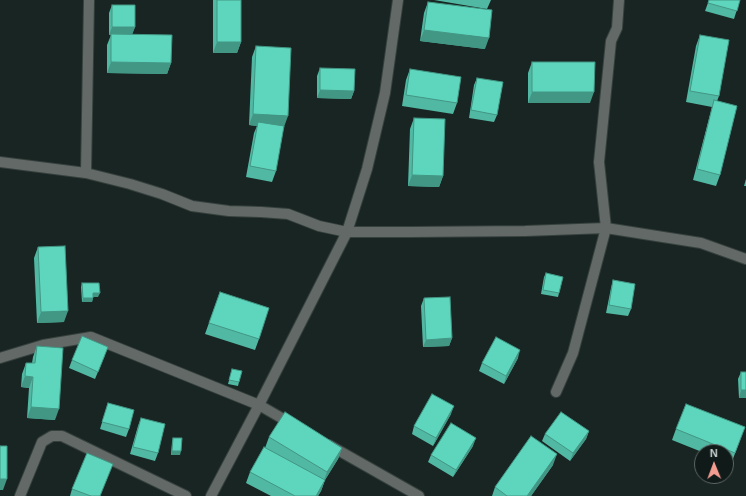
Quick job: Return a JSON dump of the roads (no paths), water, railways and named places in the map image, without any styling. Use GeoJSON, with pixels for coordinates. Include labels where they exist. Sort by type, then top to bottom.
{"type":"FeatureCollection","features":[{"type":"Feature","properties":{"kind":"street"},"geometry":{"type":"LineString","coordinates":[[86,173],[89,0]]}},
{"type":"Feature","properties":{"kind":"street"},"geometry":{"type":"LineString","coordinates":[[211,496],[347,232],[367,169],[385,93],[398,0]]}},
{"type":"Feature","properties":{"kind":"street"},"geometry":{"type":"LineString","coordinates":[[556,392],[573,353],[606,228],[599,162],[612,41],[617,28],[619,0]]}},
{"type":"Feature","properties":{"kind":"street"},"geometry":{"type":"LineString","coordinates":[[0,162],[86,173],[130,184],[162,194],[192,206],[229,211],[288,214],[319,226],[347,232],[525,231],[606,228],[701,244],[746,259]]}},
{"type":"Feature","properties":{"kind":"street"},"geometry":{"type":"LineString","coordinates":[[0,358],[43,345],[90,337],[259,405],[301,429]]}},
{"type":"Feature","properties":{"kind":"street"},"geometry":{"type":"LineString","coordinates":[[20,496],[42,442],[52,436],[62,436],[186,496]]}},
{"type":"Feature","properties":{"kind":"street"},"geometry":{"type":"LineString","coordinates":[[322,441],[419,496]]}}]}
